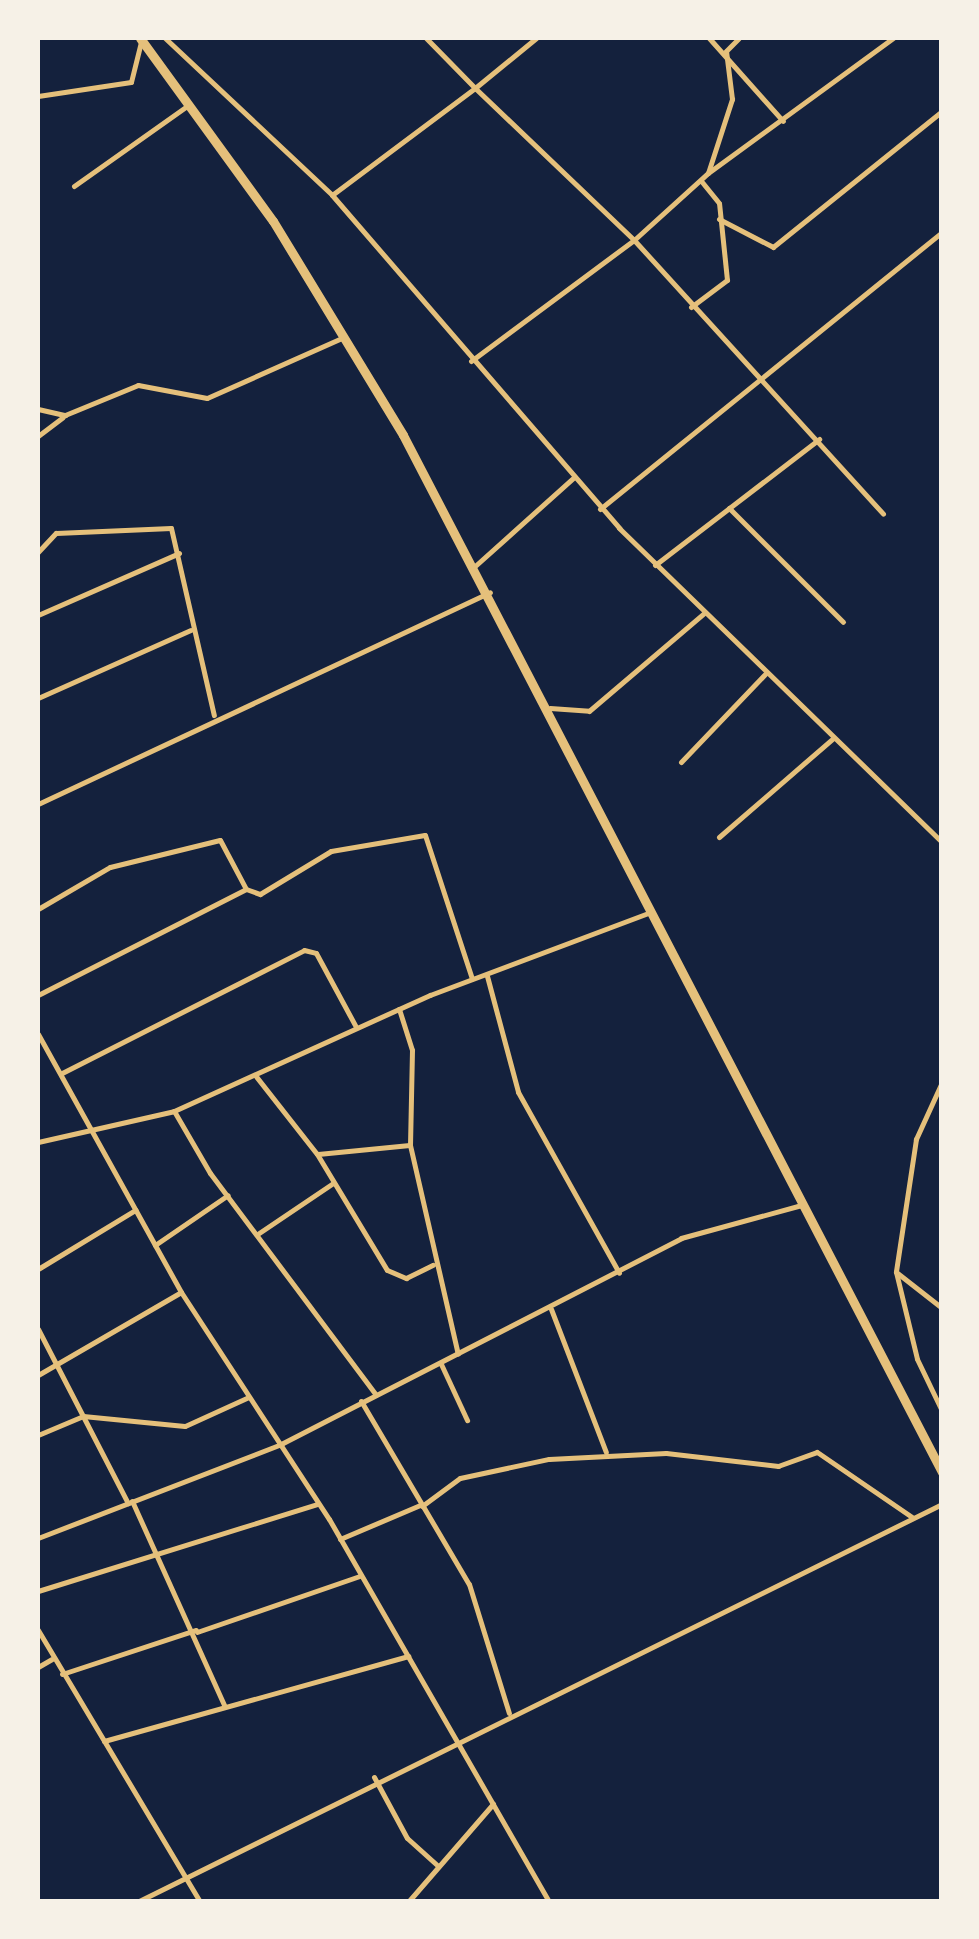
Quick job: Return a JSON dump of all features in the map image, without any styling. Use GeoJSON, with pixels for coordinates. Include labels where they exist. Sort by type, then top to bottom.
{"type":"FeatureCollection","features":[{"type":"Feature","properties":{"kind":"highway"},"geometry":{"type":"LineString","coordinates":[[141,38],[344,337],[490,592],[608,830],[942,1472]]}},
{"type":"Feature","properties":{"kind":"street"},"geometry":{"type":"LineString","coordinates":[[38,96],[131,82],[141,38]]}},
{"type":"Feature","properties":{"kind":"street"},"geometry":{"type":"LineString","coordinates":[[165,38],[332,195],[600,509],[765,674],[942,842]]}},
{"type":"Feature","properties":{"kind":"street"},"geometry":{"type":"LineString","coordinates":[[426,38],[634,240],[691,307],[761,374],[883,514]]}},
{"type":"Feature","properties":{"kind":"street"},"geometry":{"type":"LineString","coordinates":[[332,195],[536,38]]}},
{"type":"Feature","properties":{"kind":"street"},"geometry":{"type":"LineString","coordinates":[[708,38],[726,51],[784,121]]}},
{"type":"Feature","properties":{"kind":"street"},"geometry":{"type":"LineString","coordinates":[[726,51],[739,38]]}},
{"type":"Feature","properties":{"kind":"street"},"geometry":{"type":"LineString","coordinates":[[471,361],[634,240],[708,173],[893,38]]}},
{"type":"Feature","properties":{"kind":"street"},"geometry":{"type":"LineString","coordinates":[[708,173],[732,100],[726,51]]}},
{"type":"Feature","properties":{"kind":"street"},"geometry":{"type":"LineString","coordinates":[[74,186],[189,104]]}},
{"type":"Feature","properties":{"kind":"street"},"geometry":{"type":"LineString","coordinates":[[720,219],[773,247],[942,111]]}},
{"type":"Feature","properties":{"kind":"street"},"geometry":{"type":"LineString","coordinates":[[691,307],[727,280],[720,219],[700,181]]}},
{"type":"Feature","properties":{"kind":"street"},"geometry":{"type":"LineString","coordinates":[[600,509],[761,374],[942,232]]}},
{"type":"Feature","properties":{"kind":"street"},"geometry":{"type":"LineString","coordinates":[[38,436],[65,415],[130,385],[207,398],[344,337]]}},
{"type":"Feature","properties":{"kind":"street"},"geometry":{"type":"LineString","coordinates":[[38,409],[65,415]]}},
{"type":"Feature","properties":{"kind":"street"},"geometry":{"type":"LineString","coordinates":[[655,565],[819,440]]}},
{"type":"Feature","properties":{"kind":"street"},"geometry":{"type":"LineString","coordinates":[[475,566],[573,478]]}},
{"type":"Feature","properties":{"kind":"street"},"geometry":{"type":"LineString","coordinates":[[729,508],[843,622]]}},
{"type":"Feature","properties":{"kind":"street"},"geometry":{"type":"LineString","coordinates":[[38,552],[56,533],[171,528],[179,553],[191,630],[214,714]]}},
{"type":"Feature","properties":{"kind":"street"},"geometry":{"type":"LineString","coordinates":[[38,615],[179,553]]}},
{"type":"Feature","properties":{"kind":"street"},"geometry":{"type":"LineString","coordinates":[[38,804],[214,714],[490,592]]}},
{"type":"Feature","properties":{"kind":"street"},"geometry":{"type":"LineString","coordinates":[[550,708],[598,706],[704,613]]}},
{"type":"Feature","properties":{"kind":"street"},"geometry":{"type":"LineString","coordinates":[[38,698],[191,630]]}},
{"type":"Feature","properties":{"kind":"street"},"geometry":{"type":"LineString","coordinates":[[681,762],[765,674]]}},
{"type":"Feature","properties":{"kind":"street"},"geometry":{"type":"LineString","coordinates":[[719,838],[832,739]]}},
{"type":"Feature","properties":{"kind":"street"},"geometry":{"type":"LineString","coordinates":[[38,909],[110,866],[220,840],[246,889],[260,894],[349,845],[425,835],[473,980]]}},
{"type":"Feature","properties":{"kind":"street"},"geometry":{"type":"LineString","coordinates":[[38,995],[246,889]]}},
{"type":"Feature","properties":{"kind":"street"},"geometry":{"type":"LineString","coordinates":[[38,1142],[99,1135],[174,1111],[398,1008],[651,912]]}},
{"type":"Feature","properties":{"kind":"street"},"geometry":{"type":"LineString","coordinates":[[62,1073],[304,950],[316,953],[356,1027]]}},
{"type":"Feature","properties":{"kind":"street"},"geometry":{"type":"LineString","coordinates":[[487,975],[518,1092],[619,1273]]}},
{"type":"Feature","properties":{"kind":"street"},"geometry":{"type":"LineString","coordinates":[[398,1008],[412,1050],[410,1145],[433,1265],[458,1354]]}},
{"type":"Feature","properties":{"kind":"street"},"geometry":{"type":"LineString","coordinates":[[38,1034],[99,1135],[181,1292],[340,1540],[549,1902]]}},
{"type":"Feature","properties":{"kind":"street"},"geometry":{"type":"LineString","coordinates":[[255,1075],[318,1154],[392,1274],[433,1265]]}},
{"type":"Feature","properties":{"kind":"street"},"geometry":{"type":"LineString","coordinates":[[942,1082],[916,1139],[896,1272],[942,1411]]}},
{"type":"Feature","properties":{"kind":"street"},"geometry":{"type":"LineString","coordinates":[[174,1111],[228,1196],[376,1395]]}},
{"type":"Feature","properties":{"kind":"street"},"geometry":{"type":"LineString","coordinates":[[318,1154],[410,1145]]}},
{"type":"Feature","properties":{"kind":"street"},"geometry":{"type":"LineString","coordinates":[[259,1233],[333,1183]]}},
{"type":"Feature","properties":{"kind":"street"},"geometry":{"type":"LineString","coordinates":[[155,1244],[228,1196]]}},
{"type":"Feature","properties":{"kind":"street"},"geometry":{"type":"LineString","coordinates":[[38,1538],[281,1444],[699,1230],[802,1205]]}},
{"type":"Feature","properties":{"kind":"street"},"geometry":{"type":"LineString","coordinates":[[38,1269],[135,1210]]}},
{"type":"Feature","properties":{"kind":"street"},"geometry":{"type":"LineString","coordinates":[[896,1272],[942,1308]]}},
{"type":"Feature","properties":{"kind":"street"},"geometry":{"type":"LineString","coordinates":[[38,1374],[181,1292]]}},
{"type":"Feature","properties":{"kind":"street"},"geometry":{"type":"LineString","coordinates":[[551,1308],[606,1452]]}},
{"type":"Feature","properties":{"kind":"street"},"geometry":{"type":"LineString","coordinates":[[38,1329],[160,1555],[196,1631],[224,1705]]}},
{"type":"Feature","properties":{"kind":"street"},"geometry":{"type":"LineString","coordinates":[[441,1364],[466,1420]]}},
{"type":"Feature","properties":{"kind":"street"},"geometry":{"type":"LineString","coordinates":[[38,1434],[84,1416],[185,1426],[248,1397]]}},
{"type":"Feature","properties":{"kind":"street"},"geometry":{"type":"LineString","coordinates":[[361,1401],[469,1584],[509,1712]]}},
{"type":"Feature","properties":{"kind":"street"},"geometry":{"type":"LineString","coordinates":[[340,1540],[422,1505],[470,1474],[606,1452],[778,1466],[817,1452],[912,1517]]}},
{"type":"Feature","properties":{"kind":"street"},"geometry":{"type":"LineString","coordinates":[[38,1591],[318,1504]]}},
{"type":"Feature","properties":{"kind":"street"},"geometry":{"type":"LineString","coordinates":[[137,1902],[374,1777],[509,1712],[696,1630],[942,1504]]}},
{"type":"Feature","properties":{"kind":"street"},"geometry":{"type":"LineString","coordinates":[[62,1674],[360,1576]]}},
{"type":"Feature","properties":{"kind":"street"},"geometry":{"type":"LineString","coordinates":[[38,1630],[200,1902]]}},
{"type":"Feature","properties":{"kind":"street"},"geometry":{"type":"LineString","coordinates":[[104,1741],[408,1656]]}},
{"type":"Feature","properties":{"kind":"street"},"geometry":{"type":"LineString","coordinates":[[38,1666],[52,1659]]}},
{"type":"Feature","properties":{"kind":"street"},"geometry":{"type":"LineString","coordinates":[[374,1777],[407,1838],[437,1865]]}},
{"type":"Feature","properties":{"kind":"street"},"geometry":{"type":"LineString","coordinates":[[408,1902],[493,1804]]}}]}
